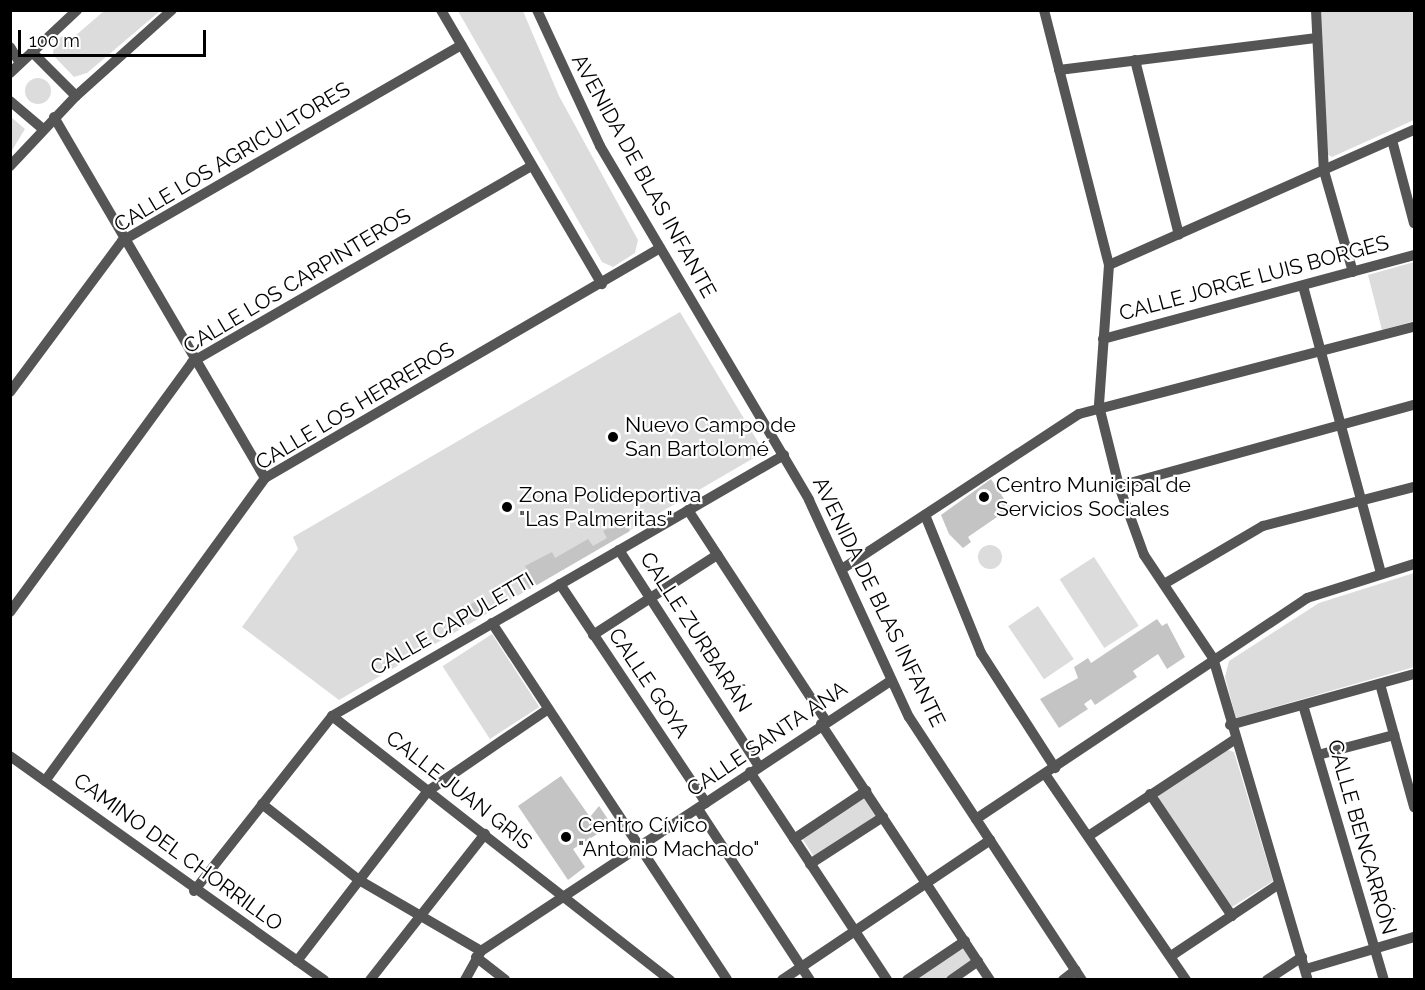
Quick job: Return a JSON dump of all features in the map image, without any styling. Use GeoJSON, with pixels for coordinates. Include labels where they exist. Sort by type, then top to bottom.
{"type":"FeatureCollection","features":[{"type":"Feature","properties":{"kind":"street"},"geometry":{"type":"LineString","coordinates":[[10,73],[77,10]]}},
{"type":"Feature","properties":{"kind":"street"},"geometry":{"type":"LineString","coordinates":[[10,166],[54,117],[172,10]]}},
{"type":"Feature","properties":{"kind":"street"},"geometry":{"type":"LineString","coordinates":[[441,10],[602,284]]}},
{"type":"Feature","properties":{"kind":"street","name":"AVENIDA DE BLAS INFANTE"},"geometry":{"type":"LineString","coordinates":[[537,10],[583,115],[784,455],[842,569],[891,681],[976,819],[1079,975]]}},
{"type":"Feature","properties":{"kind":"street"},"geometry":{"type":"LineString","coordinates":[[1044,10],[1109,265],[1099,406],[1119,486],[1144,555],[1214,658],[1234,740],[1307,974],[1375,949],[1412,940]]}},
{"type":"Feature","properties":{"kind":"street"},"geometry":{"type":"LineString","coordinates":[[1316,10],[1324,171],[1353,272]]}},
{"type":"Feature","properties":{"kind":"street"},"geometry":{"type":"LineString","coordinates":[[1059,70],[1317,38]]}},
{"type":"Feature","properties":{"kind":"street","name":"CALLE LOS AGRICULTORES"},"geometry":{"type":"LineString","coordinates":[[10,392],[122,241],[461,45]]}},
{"type":"Feature","properties":{"kind":"street"},"geometry":{"type":"LineString","coordinates":[[10,47],[20,63]]}},
{"type":"Feature","properties":{"kind":"street"},"geometry":{"type":"LineString","coordinates":[[32,52],[76,96]]}},
{"type":"Feature","properties":{"kind":"street"},"geometry":{"type":"LineString","coordinates":[[1135,60],[1179,235]]}},
{"type":"Feature","properties":{"kind":"street"},"geometry":{"type":"LineString","coordinates":[[10,101],[43,129]]}},
{"type":"Feature","properties":{"kind":"street"},"geometry":{"type":"LineString","coordinates":[[54,117],[192,362],[265,478]]}},
{"type":"Feature","properties":{"kind":"street"},"geometry":{"type":"LineString","coordinates":[[1109,265],[1414,130]]}},
{"type":"Feature","properties":{"kind":"street"},"geometry":{"type":"LineString","coordinates":[[1392,140],[1414,223]]}},
{"type":"Feature","properties":{"kind":"street","name":"CALLE LOS CARPINTEROS"},"geometry":{"type":"LineString","coordinates":[[10,612],[192,362],[531,166]]}},
{"type":"Feature","properties":{"kind":"street","name":"CALLE LOS HERREROS"},"geometry":{"type":"LineString","coordinates":[[45,781],[265,478],[602,284],[660,248]]}},
{"type":"Feature","properties":{"kind":"street","name":"CALLE JORGE LUIS BORGES"},"geometry":{"type":"LineString","coordinates":[[1103,339],[1414,255]]}},
{"type":"Feature","properties":{"kind":"street"},"geometry":{"type":"LineString","coordinates":[[1303,286],[1343,426],[1381,573]]}},
{"type":"Feature","properties":{"kind":"street"},"geometry":{"type":"LineString","coordinates":[[842,569],[1073,417],[1099,406],[1414,327]]}},
{"type":"Feature","properties":{"kind":"street"},"geometry":{"type":"LineString","coordinates":[[1119,486],[1414,405]]}},
{"type":"Feature","properties":{"kind":"street","name":"CALLE CAPULETTI"},"geometry":{"type":"LineString","coordinates":[[194,891],[332,716],[784,455]]}},
{"type":"Feature","properties":{"kind":"street"},"geometry":{"type":"LineString","coordinates":[[1164,584],[1263,526],[1414,487]]}},
{"type":"Feature","properties":{"kind":"street"},"geometry":{"type":"LineString","coordinates":[[688,510],[866,791],[990,980]]}},
{"type":"Feature","properties":{"kind":"street"},"geometry":{"type":"LineString","coordinates":[[926,515],[981,653],[1090,835],[1186,980]]}},
{"type":"Feature","properties":{"kind":"street","name":"CALLE ZURBARÁN"},"geometry":{"type":"LineString","coordinates":[[619,550],[651,597],[755,769],[794,839],[887,980]]}},
{"type":"Feature","properties":{"kind":"street"},"geometry":{"type":"LineString","coordinates":[[593,635],[717,555]]}},
{"type":"Feature","properties":{"kind":"street"},"geometry":{"type":"LineString","coordinates":[[976,819],[1307,598],[1414,564]]}},
{"type":"Feature","properties":{"kind":"street","name":"CALLE GOYA"},"geometry":{"type":"LineString","coordinates":[[560,584],[810,980]]}},
{"type":"Feature","properties":{"kind":"street"},"geometry":{"type":"LineString","coordinates":[[492,623],[641,846],[727,980]]}},
{"type":"Feature","properties":{"kind":"street"},"geometry":{"type":"LineString","coordinates":[[1230,725],[1414,674]]}},
{"type":"Feature","properties":{"kind":"street","name":"CALLE SANTA ANA"},"geometry":{"type":"LineString","coordinates":[[479,954],[562,896],[891,681]]}},
{"type":"Feature","properties":{"kind":"street"},"geometry":{"type":"LineString","coordinates":[[1380,684],[1414,807]]}},
{"type":"Feature","properties":{"kind":"street","name":"CALLE BENCARRÓN"},"geometry":{"type":"LineString","coordinates":[[1303,705],[1384,980]]}},
{"type":"Feature","properties":{"kind":"street"},"geometry":{"type":"LineString","coordinates":[[297,961],[428,791],[548,709]]}},
{"type":"Feature","properties":{"kind":"street","name":"CALLE JUAN GRIS"},"geometry":{"type":"LineString","coordinates":[[332,716],[670,980]]}},
{"type":"Feature","properties":{"kind":"street"},"geometry":{"type":"LineString","coordinates":[[1318,755],[1394,735]]}},
{"type":"Feature","properties":{"kind":"street"},"geometry":{"type":"LineString","coordinates":[[1090,835],[1234,740]]}},
{"type":"Feature","properties":{"kind":"street","name":"CAMINO DEL CHORRILLO"},"geometry":{"type":"LineString","coordinates":[[10,756],[194,891],[324,980]]}},
{"type":"Feature","properties":{"kind":"street"},"geometry":{"type":"LineString","coordinates":[[794,839],[866,791]]}},
{"type":"Feature","properties":{"kind":"street"},"geometry":{"type":"LineString","coordinates":[[1150,794],[1232,916]]}},
{"type":"Feature","properties":{"kind":"street"},"geometry":{"type":"LineString","coordinates":[[262,804],[358,880],[420,914],[479,954],[505,980]]}},
{"type":"Feature","properties":{"kind":"street"},"geometry":{"type":"LineString","coordinates":[[810,864],[883,817]]}},
{"type":"Feature","properties":{"kind":"street"},"geometry":{"type":"LineString","coordinates":[[370,980],[485,834]]}},
{"type":"Feature","properties":{"kind":"street"},"geometry":{"type":"LineString","coordinates":[[782,980],[990,840]]}},
{"type":"Feature","properties":{"kind":"street"},"geometry":{"type":"LineString","coordinates":[[1171,956],[1279,884]]}},
{"type":"Feature","properties":{"kind":"street"},"geometry":{"type":"LineString","coordinates":[[907,980],[965,941]]}},
{"type":"Feature","properties":{"kind":"street"},"geometry":{"type":"LineString","coordinates":[[465,980],[479,954]]}},
{"type":"Feature","properties":{"kind":"street"},"geometry":{"type":"LineString","coordinates":[[1267,980],[1302,957]]}},
{"type":"Feature","properties":{"kind":"street"},"geometry":{"type":"LineString","coordinates":[[951,980],[978,962]]}},
{"type":"Feature","properties":{"kind":"street"},"geometry":{"type":"LineString","coordinates":[[1063,980],[1079,975]]}},
{"type":"Feature","properties":{"kind":"shaded area"},"geometry":{"type":"Polygon","coordinates":[[[104,11],[160,11],[87,73],[74,77],[53,55],[54,44],[62,36],[68,42],[104,11]]]}},
{"type":"Feature","properties":{"kind":"shaded area"},"geometry":{"type":"Polygon","coordinates":[[[458,11],[523,11],[559,96],[638,240],[635,253],[613,267],[602,262],[458,11]]]}},
{"type":"Feature","properties":{"kind":"shaded area"},"geometry":{"type":"Polygon","coordinates":[[[1320,11],[1414,11],[1414,120],[1332,157],[1327,154],[1320,11]]]}},
{"type":"Feature","properties":{"kind":"shaded area"},"geometry":{"type":"Polygon","coordinates":[[[38,78],[48,81],[51,91],[48,101],[38,104],[28,101],[25,91],[28,81],[38,78]]]}},
{"type":"Feature","properties":{"kind":"shaded area"},"geometry":{"type":"Polygon","coordinates":[[[11,117],[25,129],[11,152],[11,117]]]}},
{"type":"Feature","properties":{"kind":"shaded area"},"geometry":{"type":"Polygon","coordinates":[[[1414,262],[1414,321],[1382,330],[1368,275],[1414,262]]]}},
{"type":"Feature","properties":{"kind":"shaded area","name":"Zona Polideportiva \"Las Palmeritas\""},"geometry":{"type":"Polygon","coordinates":[[[680,312],[764,452],[339,700],[242,627],[298,549],[293,537],[680,312]]]}},
{"type":"Feature","properties":{"kind":"shaded area"},"geometry":{"type":"Polygon","coordinates":[[[990,545],[995,546],[1001,552],[1001,562],[995,568],[990,569],[985,568],[979,562],[978,557],[979,552],[985,546],[990,545]]]}},
{"type":"Feature","properties":{"kind":"shaded area"},"geometry":{"type":"Polygon","coordinates":[[[1094,557],[1139,626],[1104,648],[1060,579],[1094,557]]]}},
{"type":"Feature","properties":{"kind":"shaded area"},"geometry":{"type":"Polygon","coordinates":[[[1414,573],[1414,667],[1236,718],[1225,677],[1229,661],[1319,603],[1414,573]]]}},
{"type":"Feature","properties":{"kind":"shaded area"},"geometry":{"type":"Polygon","coordinates":[[[1038,606],[1074,659],[1044,679],[1008,626],[1038,606]]]}},
{"type":"Feature","properties":{"kind":"shaded area"},"geometry":{"type":"Polygon","coordinates":[[[492,634],[539,707],[490,739],[443,666],[492,634]]]}},
{"type":"Feature","properties":{"kind":"shaded area"},"geometry":{"type":"Polygon","coordinates":[[[1225,749],[1234,752],[1273,881],[1232,907],[1158,800],[1159,792],[1225,749]]]}},
{"type":"Feature","properties":{"kind":"shaded area"},"geometry":{"type":"Polygon","coordinates":[[[864,796],[877,816],[814,857],[801,837],[864,796]]]}},
{"type":"Feature","properties":{"kind":"shaded area"},"geometry":{"type":"Polygon","coordinates":[[[964,944],[974,960],[945,979],[912,980],[964,944]]]}},
{"type":"Feature","properties":{"kind":"building","name":"Centro Municipal de Servicios Sociales"},"geometry":{"type":"Polygon","coordinates":[[[991,479],[1014,514],[997,517],[968,537],[971,542],[963,548],[949,534],[941,515],[991,479]]]}},
{"type":"Feature","properties":{"kind":"building"},"geometry":{"type":"Polygon","coordinates":[[[623,520],[630,531],[530,589],[522,578],[528,573],[525,566],[552,552],[555,558],[588,539],[593,546],[607,538],[603,531],[623,520]]]}},
{"type":"Feature","properties":{"kind":"building"},"geometry":{"type":"Polygon","coordinates":[[[485,597],[489,605],[466,617],[462,609],[485,597]]]}},
{"type":"Feature","properties":{"kind":"building"},"geometry":{"type":"Polygon","coordinates":[[[1157,619],[1162,626],[1167,623],[1185,657],[1167,669],[1158,654],[1133,671],[1137,677],[1095,705],[1091,699],[1084,704],[1088,709],[1059,728],[1040,699],[1078,678],[1074,667],[1088,658],[1091,663],[1157,619]]]}},
{"type":"Feature","properties":{"kind":"building","name":"Centro Cívico \"Antonio Machado\""},"geometry":{"type":"Polygon","coordinates":[[[561,776],[590,817],[599,806],[612,825],[573,849],[585,867],[568,880],[518,806],[561,776]]]}},
{"type":"Feature","properties":{"kind":"place","name":"Nuevo Campo de San Bartolomé"},"geometry":{"type":"Point","coordinates":[613,437]}},
{"type":"Feature","properties":{"kind":"place","name":"Centro Municipal de Servicios Sociales"},"geometry":{"type":"Point","coordinates":[984,497]}},
{"type":"Feature","properties":{"kind":"place","name":"Zona Polideportiva \"Las Palmeritas\""},"geometry":{"type":"Point","coordinates":[507,507]}},
{"type":"Feature","properties":{"kind":"place","name":"Centro Cívico \"Antonio Machado\""},"geometry":{"type":"Point","coordinates":[566,837]}}]}
